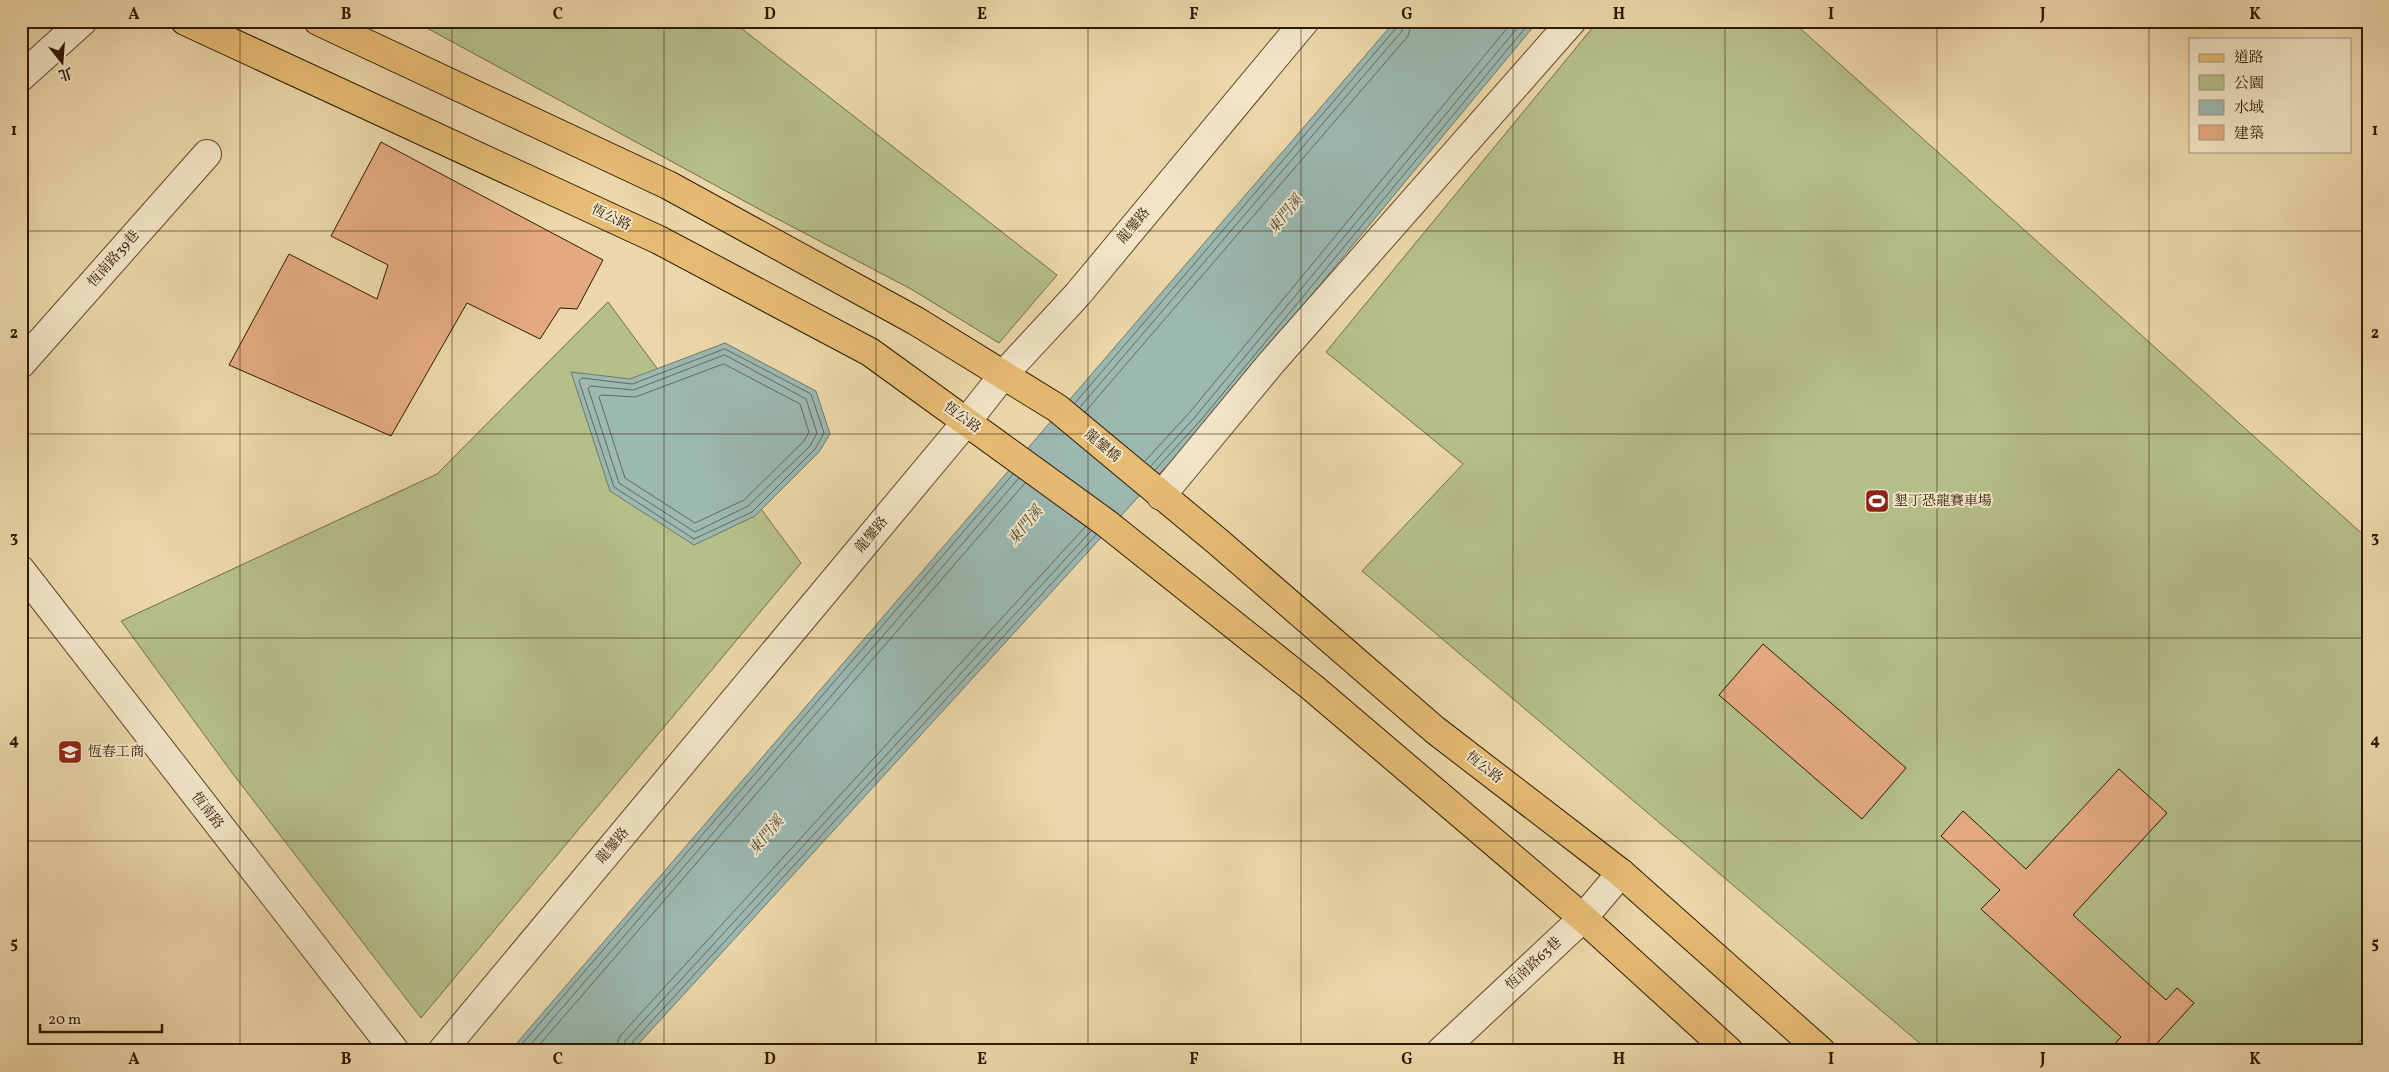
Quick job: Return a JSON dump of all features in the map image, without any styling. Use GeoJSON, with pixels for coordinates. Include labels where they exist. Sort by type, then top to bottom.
{"type":"FeatureCollection","features":[{"type":"Feature","properties":{"kind":"main road","name":"恆公路"},"geometry":{"type":"LineString","coordinates":[[185,21],[659,240],[870,352],[1106,523],[1313,688],[1583,918]]}},
{"type":"Feature","properties":{"kind":"main road"},"geometry":{"type":"LineString","coordinates":[[318,21],[668,185],[831,273],[1004,374]]}},
{"type":"Feature","properties":{"kind":"main road","name":"龍鑾橋"},"geometry":{"type":"LineString","coordinates":[[1004,374],[1057,408],[1154,490]]}},
{"type":"Feature","properties":{"kind":"main road","name":"恆公路"},"geometry":{"type":"LineString","coordinates":[[1154,490],[1435,730],[1621,873],[1821,1051]]}},
{"type":"Feature","properties":{"kind":"main road"},"geometry":{"type":"LineString","coordinates":[[1583,918],[1729,1051]]}},
{"type":"Feature","properties":{"kind":"street"},"geometry":{"type":"LineString","coordinates":[[21,77],[83,21]]}},
{"type":"Feature","properties":{"kind":"street","name":"龍鑾路"},"geometry":{"type":"LineString","coordinates":[[442,1051],[967,421],[1004,374],[1078,294],[1305,21]]}},
{"type":"Feature","properties":{"kind":"street"},"geometry":{"type":"LineString","coordinates":[[1154,490],[1272,362],[1572,21]]}},
{"type":"Feature","properties":{"kind":"street","name":"恆南路39巷"},"geometry":{"type":"LineString","coordinates":[[21,364],[207,154]]}},
{"type":"Feature","properties":{"kind":"street","name":"恆南路"},"geometry":{"type":"LineString","coordinates":[[21,570],[395,1051]]}},
{"type":"Feature","properties":{"kind":"street","name":"恆南路63巷"},"geometry":{"type":"LineString","coordinates":[[1441,1051],[1583,918],[1621,873]]}},
{"type":"Feature","properties":{"kind":"green space"},"geometry":{"type":"Polygon","coordinates":[[[414,21],[732,21],[1057,275],[999,343],[911,289],[768,214],[414,21]]]}},
{"type":"Feature","properties":{"kind":"green space","name":"墾丁恐龍賽車場"},"geometry":{"type":"Polygon","coordinates":[[[1598,21],[1792,21],[2368,539],[2368,1033],[2350,1051],[1929,1051],[1362,571],[1463,464],[1326,352],[1598,21]]]}},
{"type":"Feature","properties":{"kind":"green space"},"geometry":{"type":"Polygon","coordinates":[[[608,302],[801,563],[421,1018],[233,774],[121,621],[437,474],[608,302]]]}},
{"type":"Feature","properties":{"kind":"water","name":"東門溪"},"geometry":{"type":"Polygon","coordinates":[[[1395,21],[1538,21],[1204,425],[632,1051],[510,1051],[1395,21]]]}},
{"type":"Feature","properties":{"kind":"water"},"geometry":{"type":"Polygon","coordinates":[[[725,343],[816,391],[830,434],[819,452],[755,516],[694,545],[610,491],[571,372],[630,379],[725,343]]]}},
{"type":"Feature","properties":{"kind":"building"},"geometry":{"type":"Polygon","coordinates":[[[21,21],[30,21],[21,30],[21,21]]]}},
{"type":"Feature","properties":{"kind":"building"},"geometry":{"type":"Polygon","coordinates":[[[381,142],[603,260],[577,309],[560,308],[540,339],[467,303],[391,436],[229,365],[289,254],[377,299],[388,265],[331,236],[381,142]]]}},
{"type":"Feature","properties":{"kind":"building"},"geometry":{"type":"Polygon","coordinates":[[[1763,644],[1906,768],[1862,819],[1719,695],[1763,644]]]}},
{"type":"Feature","properties":{"kind":"building"},"geometry":{"type":"Polygon","coordinates":[[[2119,769],[2167,813],[2073,915],[2166,1000],[2177,988],[2194,1003],[2150,1051],[2109,1050],[2121,1037],[1981,909],[2000,890],[1941,836],[1963,811],[2026,869],[2119,769]]]}},
{"type":"Feature","properties":{"kind":"place","name":"墾丁恐龍賽車場"},"geometry":{"type":"Point","coordinates":[1877,501]}},
{"type":"Feature","properties":{"kind":"place","name":"恆春工商"},"geometry":{"type":"Point","coordinates":[70,752]}}]}
